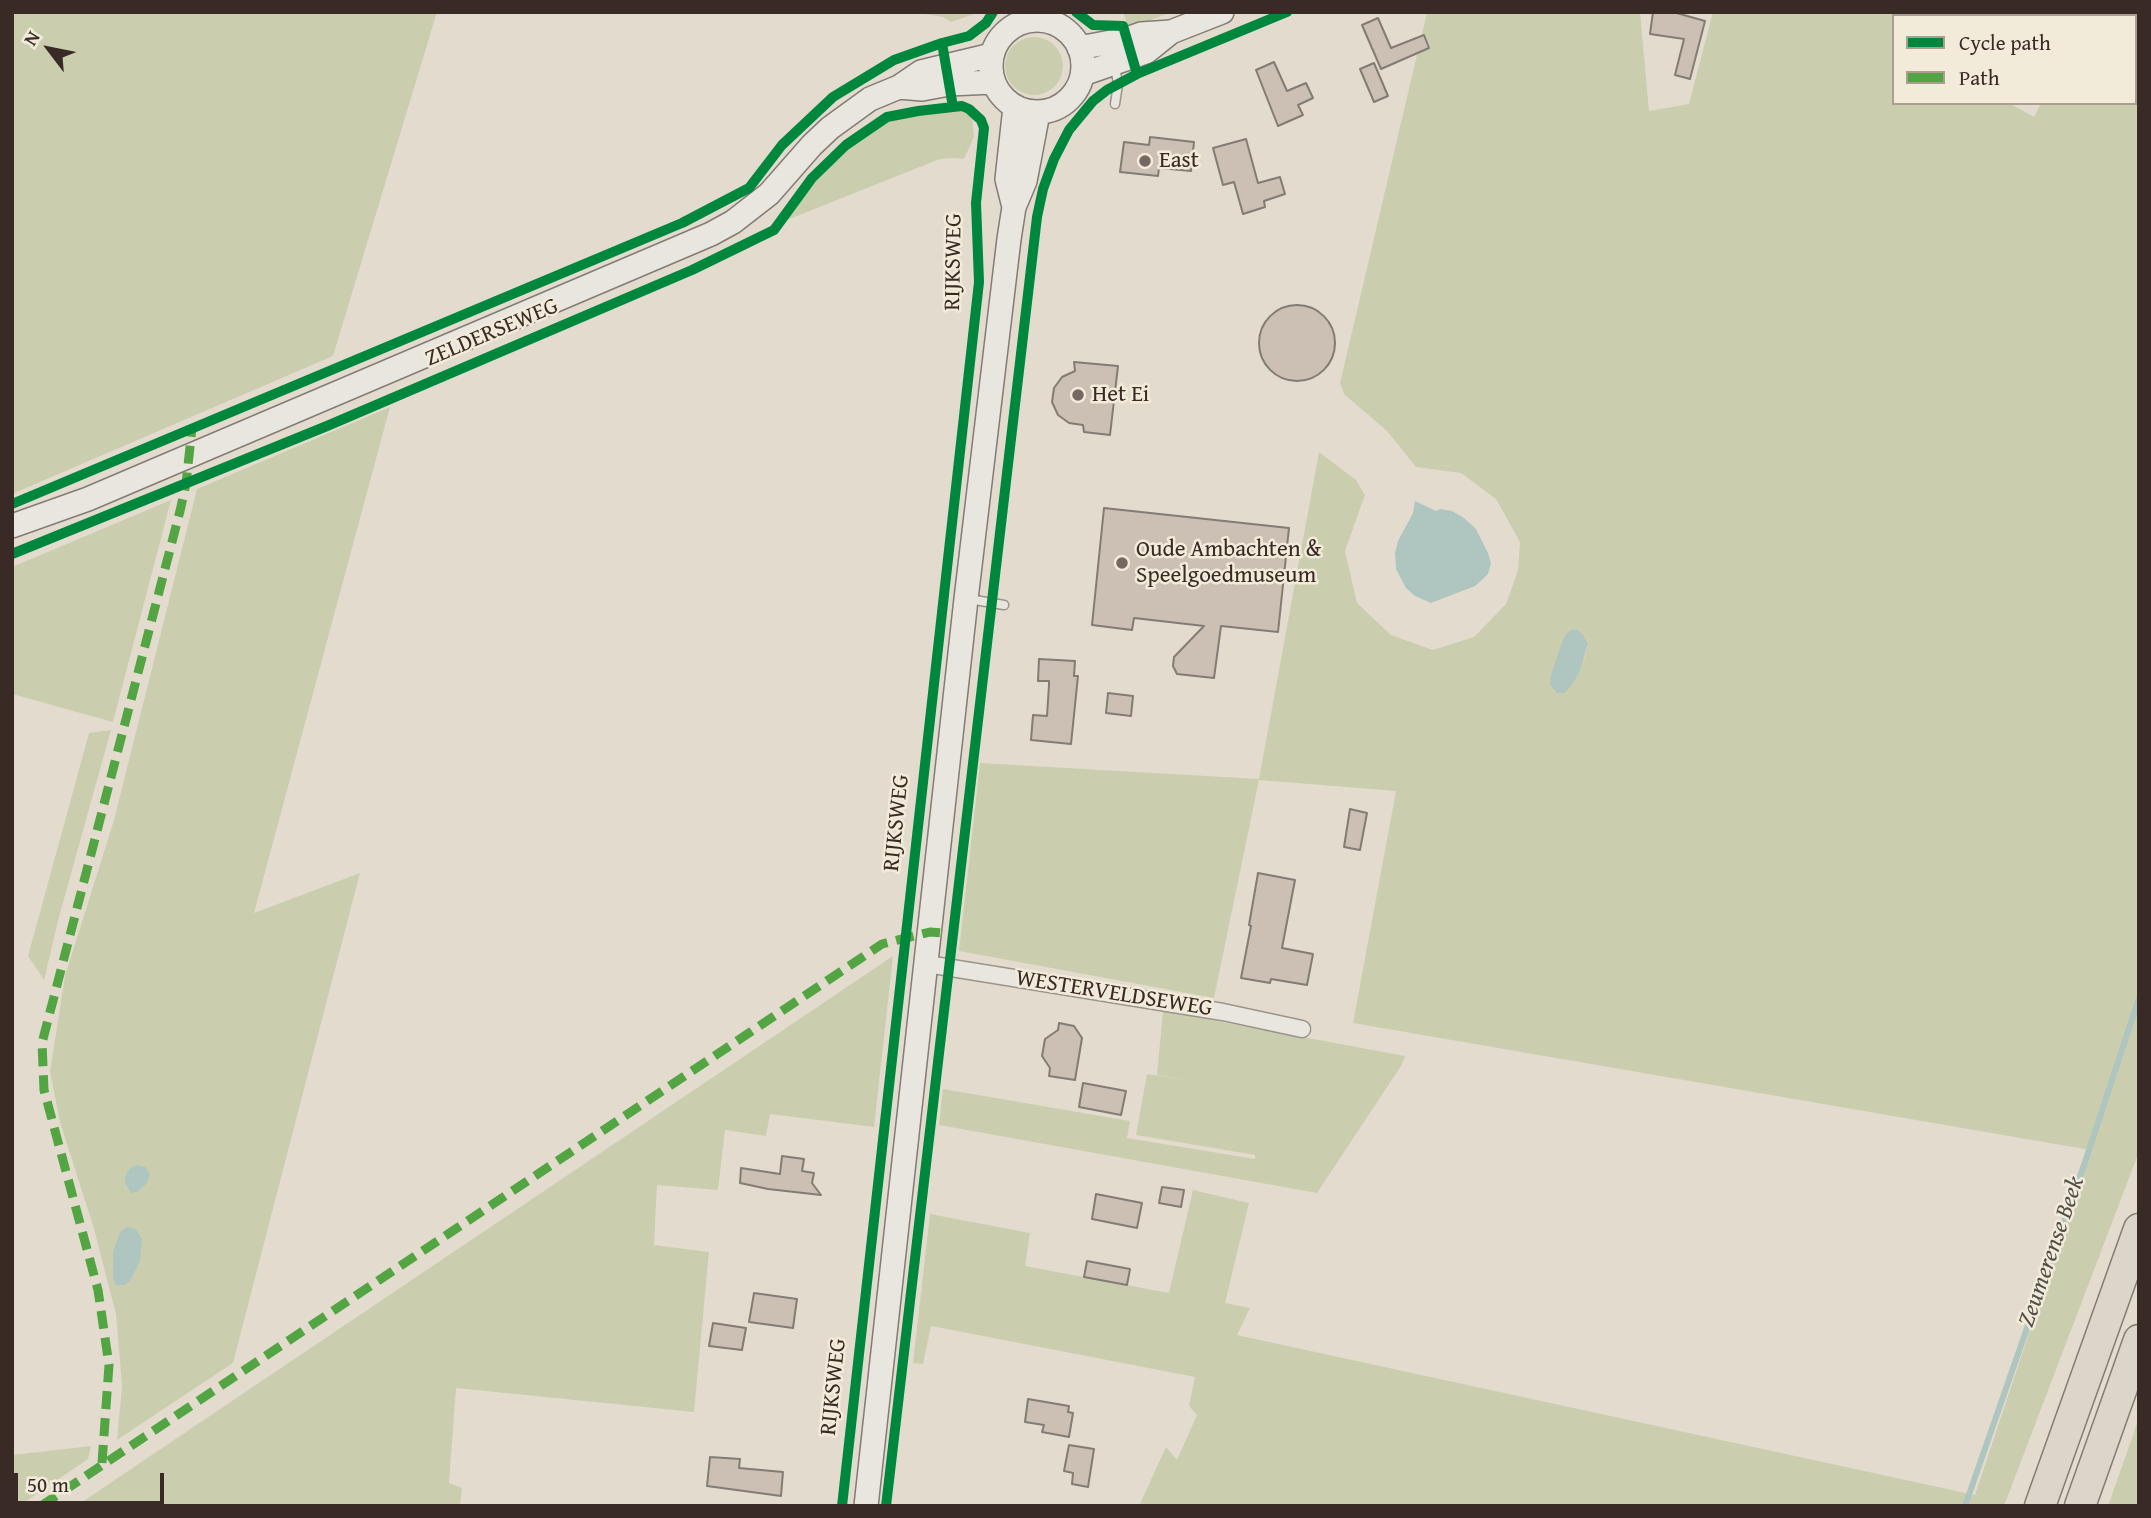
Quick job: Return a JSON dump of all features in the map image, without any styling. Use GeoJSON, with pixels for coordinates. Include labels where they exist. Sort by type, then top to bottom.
{"type":"FeatureCollection","features":[{"type":"Feature","properties":{"kind":"highway"},"geometry":{"type":"LineString","coordinates":[[2040,1506],[2139,1229]]}},
{"type":"Feature","properties":{"kind":"highway"},"geometry":{"type":"LineString","coordinates":[[2080,1506],[2139,1339]]}},
{"type":"Feature","properties":{"kind":"main road"},"geometry":{"type":"LineString","coordinates":[[1083,74],[1146,52],[1171,32],[1222,12]]}},
{"type":"Feature","properties":{"kind":"main road"},"geometry":{"type":"LineString","coordinates":[[1024,17],[1036,20],[1050,17],[1068,31],[1079,48],[1083,60],[1083,74],[1072,97],[1062,105],[1051,111],[1026,112],[1015,107],[998,92],[993,82],[992,55],[998,41],[1024,17]]}},
{"type":"Feature","properties":{"kind":"main road"},"geometry":{"type":"LineString","coordinates":[[1079,48],[1141,34],[1171,32]]}},
{"type":"Feature","properties":{"kind":"main road","name":"ZELDERSEWEG"},"geometry":{"type":"LineString","coordinates":[[12,526],[88,499],[711,234],[733,222],[769,194],[812,145],[870,99],[899,87],[921,72],[992,55]]}},
{"type":"Feature","properties":{"kind":"main road","name":"ZELDERSEWEG"},"geometry":{"type":"LineString","coordinates":[[899,87],[922,89],[949,84],[993,82]]}},
{"type":"Feature","properties":{"kind":"main road","name":"RIJKSWEG"},"geometry":{"type":"LineString","coordinates":[[1014,206],[1007,179],[1015,107]]}},
{"type":"Feature","properties":{"kind":"main road","name":"RIJKSWEG"},"geometry":{"type":"LineString","coordinates":[[866,1506],[966,599],[1014,206],[1025,181],[1038,113]]}},
{"type":"Feature","properties":{"kind":"street","name":"WESTERVELDSEWEG"},"geometry":{"type":"LineString","coordinates":[[926,964],[1223,1012],[1301,1029]]}},
{"type":"Feature","properties":{"kind":"lane"},"geometry":{"type":"LineString","coordinates":[[1115,63],[1118,84],[1115,104]]}},
{"type":"Feature","properties":{"kind":"lane"},"geometry":{"type":"LineString","coordinates":[[966,599],[1003,605]]}},
{"type":"Feature","properties":{"kind":"green space"},"geometry":{"type":"Polygon","coordinates":[[[12,12],[437,12],[333,356],[12,494],[12,12]]]}},
{"type":"Feature","properties":{"kind":"green space"},"geometry":{"type":"Polygon","coordinates":[[[912,12],[980,12],[951,22],[943,17],[912,12]]]}},
{"type":"Feature","properties":{"kind":"green space"},"geometry":{"type":"Polygon","coordinates":[[[1123,12],[1171,12],[1129,29],[1123,12]]]}},
{"type":"Feature","properties":{"kind":"green space"},"geometry":{"type":"Polygon","coordinates":[[[1427,12],[1640,12],[1649,111],[1689,104],[1713,12],[2019,12],[1892,14],[1892,105],[2013,105],[2034,117],[2040,105],[2137,105],[2137,14],[2072,14],[2139,12],[2139,1152],[2004,1506],[1139,1506],[1166,1447],[1177,1460],[1197,1415],[1189,1406],[1195,1377],[931,1326],[923,1364],[913,1363],[930,1214],[1030,1233],[1025,1266],[1169,1293],[1193,1190],[1249,1203],[1225,1303],[1250,1308],[1237,1335],[1975,1495],[2090,1150],[1353,1023],[1396,791],[1259,780],[1214,998],[959,951],[980,763],[1259,779],[1319,452],[1356,480],[1365,495],[1345,551],[1357,603],[1391,635],[1433,650],[1474,637],[1506,604],[1518,570],[1520,542],[1496,499],[1461,473],[1416,467],[1387,431],[1344,394],[1340,383],[1427,12]],[[1588,644],[1558,656],[1551,674],[1584,659],[1588,644]]]}},
{"type":"Feature","properties":{"kind":"green space"},"geometry":{"type":"Polygon","coordinates":[[[1034,37],[1050,42],[1058,50],[1063,66],[1058,82],[1050,90],[1034,95],[1018,90],[1010,82],[1005,66],[1010,50],[1018,42],[1034,37]]]}},
{"type":"Feature","properties":{"kind":"green space"},"geometry":{"type":"Polygon","coordinates":[[[962,107],[972,115],[974,137],[964,159],[940,159],[787,220],[831,163],[863,134],[900,112],[962,107]]]}},
{"type":"Feature","properties":{"kind":"green space"},"geometry":{"type":"Polygon","coordinates":[[[390,407],[254,913],[360,873],[233,1363],[117,1440],[122,1386],[116,1314],[94,1229],[60,1122],[50,1072],[65,976],[114,820],[197,489],[390,407]],[[113,1252],[113,1279],[130,1281],[134,1272],[113,1252]]]}},
{"type":"Feature","properties":{"kind":"green space"},"geometry":{"type":"Polygon","coordinates":[[[171,500],[113,722],[12,694],[12,567],[171,500]]]}},
{"type":"Feature","properties":{"kind":"green space"},"geometry":{"type":"Polygon","coordinates":[[[111,730],[44,980],[28,956],[89,733],[111,730]]]}},
{"type":"Feature","properties":{"kind":"green space"},"geometry":{"type":"Polygon","coordinates":[[[893,956],[874,1127],[770,1114],[766,1136],[725,1130],[718,1190],[657,1185],[654,1245],[709,1252],[694,1412],[456,1388],[449,1483],[462,1488],[460,1506],[76,1506],[893,956]]]}},
{"type":"Feature","properties":{"kind":"green space"},"geometry":{"type":"Polygon","coordinates":[[[1163,1011],[1405,1056],[1317,1193],[939,1125],[943,1089],[1130,1121],[1127,1138],[1255,1159],[1255,1155],[1136,1135],[1147,1074],[1186,1080],[1157,1075],[1163,1011]]]}},
{"type":"Feature","properties":{"kind":"green space"},"geometry":{"type":"Polygon","coordinates":[[[2139,1418],[2139,1506],[2108,1506],[2139,1418]]]}},
{"type":"Feature","properties":{"kind":"green space"},"geometry":{"type":"Polygon","coordinates":[[[91,1446],[88,1459],[19,1506],[12,1506],[12,1455],[91,1446]]]}},
{"type":"Feature","properties":{"kind":"water"},"geometry":{"type":"Polygon","coordinates":[[[1415,501],[1436,511],[1452,511],[1476,529],[1491,563],[1488,574],[1475,586],[1431,603],[1415,596],[1406,588],[1396,569],[1395,553],[1398,541],[1413,513],[1415,501]]]}},
{"type":"Feature","properties":{"kind":"water"},"geometry":{"type":"Polygon","coordinates":[[[1570,630],[1577,630],[1588,644],[1579,673],[1571,686],[1564,693],[1557,693],[1550,685],[1551,674],[1564,637],[1570,630]]]}},
{"type":"Feature","properties":{"kind":"water"},"geometry":{"type":"Polygon","coordinates":[[[138,1165],[146,1167],[150,1175],[146,1184],[137,1192],[131,1193],[125,1183],[126,1175],[130,1168],[138,1165]]]}},
{"type":"Feature","properties":{"kind":"water"},"geometry":{"type":"Polygon","coordinates":[[[127,1227],[136,1229],[142,1239],[140,1261],[130,1281],[125,1285],[116,1285],[113,1279],[113,1252],[120,1232],[127,1227]]]}},
{"type":"Feature","properties":{"kind":"building"},"geometry":{"type":"Polygon","coordinates":[[[1653,12],[1673,12],[1705,21],[1690,79],[1675,75],[1684,39],[1650,34],[1653,12]]]}},
{"type":"Feature","properties":{"kind":"building"},"geometry":{"type":"Polygon","coordinates":[[[1378,18],[1391,48],[1424,35],[1429,48],[1381,69],[1362,25],[1378,18]]]}},
{"type":"Feature","properties":{"kind":"building"},"geometry":{"type":"Polygon","coordinates":[[[1274,62],[1287,91],[1306,83],[1313,98],[1298,105],[1303,115],[1278,126],[1256,70],[1274,62]]]}},
{"type":"Feature","properties":{"kind":"building"},"geometry":{"type":"Polygon","coordinates":[[[1374,63],[1388,96],[1374,102],[1360,69],[1374,63]]]}},
{"type":"Feature","properties":{"kind":"building"},"geometry":{"type":"Polygon","coordinates":[[[1150,137],[1194,142],[1191,171],[1159,168],[1158,176],[1120,172],[1124,142],[1149,145],[1150,137]]]}},
{"type":"Feature","properties":{"kind":"building"},"geometry":{"type":"Polygon","coordinates":[[[1246,139],[1258,183],[1280,177],[1285,194],[1264,201],[1265,207],[1243,214],[1234,182],[1223,185],[1213,148],[1246,139]]]}},
{"type":"Feature","properties":{"kind":"building"},"geometry":{"type":"Polygon","coordinates":[[[1290,305],[1304,305],[1318,311],[1329,322],[1335,343],[1332,358],[1324,370],[1304,381],[1290,381],[1276,375],[1265,364],[1259,350],[1259,336],[1265,322],[1276,311],[1290,305]]]}},
{"type":"Feature","properties":{"kind":"building"},"geometry":{"type":"Polygon","coordinates":[[[1074,362],[1118,366],[1110,435],[1084,432],[1083,425],[1069,423],[1058,415],[1052,402],[1054,388],[1062,377],[1075,371],[1074,362]]]}},
{"type":"Feature","properties":{"kind":"building"},"geometry":{"type":"Polygon","coordinates":[[[1104,508],[1289,528],[1278,632],[1221,626],[1214,678],[1177,674],[1173,666],[1174,657],[1204,626],[1134,618],[1132,630],[1092,625],[1104,508]]]}},
{"type":"Feature","properties":{"kind":"building"},"geometry":{"type":"Polygon","coordinates":[[[1039,659],[1075,661],[1074,676],[1078,676],[1071,744],[1031,740],[1033,715],[1047,716],[1049,681],[1038,681],[1039,659]]]}},
{"type":"Feature","properties":{"kind":"building"},"geometry":{"type":"Polygon","coordinates":[[[1108,693],[1133,696],[1131,716],[1106,713],[1108,693]]]}},
{"type":"Feature","properties":{"kind":"building"},"geometry":{"type":"Polygon","coordinates":[[[1350,809],[1367,813],[1360,850],[1344,847],[1350,809]]]}},
{"type":"Feature","properties":{"kind":"building"},"geometry":{"type":"Polygon","coordinates":[[[1258,873],[1295,880],[1282,948],[1313,954],[1307,985],[1271,979],[1270,983],[1241,978],[1258,873]]]}},
{"type":"Feature","properties":{"kind":"building"},"geometry":{"type":"Polygon","coordinates":[[[1059,1023],[1074,1026],[1082,1038],[1075,1080],[1049,1076],[1050,1068],[1042,1056],[1045,1039],[1058,1030],[1059,1023]]]}},
{"type":"Feature","properties":{"kind":"building"},"geometry":{"type":"Polygon","coordinates":[[[1083,1083],[1126,1091],[1121,1115],[1079,1107],[1083,1083]]]}},
{"type":"Feature","properties":{"kind":"building"},"geometry":{"type":"Polygon","coordinates":[[[782,1156],[804,1159],[802,1171],[814,1173],[812,1183],[821,1195],[740,1183],[741,1168],[780,1174],[782,1156]]]}},
{"type":"Feature","properties":{"kind":"building"},"geometry":{"type":"Polygon","coordinates":[[[1162,1187],[1184,1190],[1181,1207],[1159,1203],[1162,1187]]]}},
{"type":"Feature","properties":{"kind":"building"},"geometry":{"type":"Polygon","coordinates":[[[1096,1194],[1142,1203],[1137,1228],[1092,1219],[1096,1194]]]}},
{"type":"Feature","properties":{"kind":"building"},"geometry":{"type":"Polygon","coordinates":[[[1087,1261],[1130,1269],[1127,1285],[1084,1277],[1087,1261]]]}},
{"type":"Feature","properties":{"kind":"building"},"geometry":{"type":"Polygon","coordinates":[[[754,1293],[797,1299],[793,1328],[749,1322],[754,1293]]]}},
{"type":"Feature","properties":{"kind":"building"},"geometry":{"type":"Polygon","coordinates":[[[713,1323],[746,1328],[742,1350],[709,1346],[713,1323]]]}},
{"type":"Feature","properties":{"kind":"building"},"geometry":{"type":"Polygon","coordinates":[[[1028,1399],[1069,1406],[1068,1412],[1073,1413],[1069,1437],[1042,1432],[1044,1425],[1025,1422],[1028,1399]]]}},
{"type":"Feature","properties":{"kind":"building"},"geometry":{"type":"Polygon","coordinates":[[[1069,1445],[1094,1449],[1088,1487],[1072,1484],[1073,1473],[1064,1471],[1069,1445]]]}},
{"type":"Feature","properties":{"kind":"building"},"geometry":{"type":"Polygon","coordinates":[[[710,1457],[740,1459],[739,1468],[783,1472],[781,1496],[707,1486],[710,1457]]]}},
{"type":"Feature","properties":{"kind":"waterway","name":"Zeumerense Beek"},"geometry":{"type":"LineString","coordinates":[[1965,1506],[2139,998]]}},
{"type":"Feature","properties":{"kind":"marked path"},"geometry":{"type":"LineString","coordinates":[[102,1463],[109,1365],[98,1290],[44,1090],[42,1043],[180,511],[192,428]]}},
{"type":"Feature","properties":{"kind":"marked path"},"geometry":{"type":"LineString","coordinates":[[41,1506],[882,944],[930,932],[954,934]]}},
{"type":"Feature","properties":{"kind":"cycle path"},"geometry":{"type":"LineString","coordinates":[[842,1506],[979,282],[976,203],[984,128],[981,120],[969,109],[962,106],[953,107],[942,43],[969,36],[986,23],[993,12]]}},
{"type":"Feature","properties":{"kind":"cycle path"},"geometry":{"type":"LineString","coordinates":[[886,1506],[1037,217],[1043,189],[1054,159],[1069,130],[1093,101],[1137,74],[1123,26],[1093,25],[1076,12]]}},
{"type":"Feature","properties":{"kind":"cycle path"},"geometry":{"type":"LineString","coordinates":[[1137,74],[1287,12]]}},
{"type":"Feature","properties":{"kind":"cycle path"},"geometry":{"type":"LineString","coordinates":[[12,504],[682,223],[749,188],[782,145],[833,97],[894,60],[942,43]]}},
{"type":"Feature","properties":{"kind":"cycle path"},"geometry":{"type":"LineString","coordinates":[[12,554],[327,426],[692,270],[774,230],[812,178],[846,145],[887,117],[953,107]]}},
{"type":"Feature","properties":{"kind":"place","name":"East"},"geometry":{"type":"Point","coordinates":[1145,161]}},
{"type":"Feature","properties":{"kind":"place","name":"Het Ei"},"geometry":{"type":"Point","coordinates":[1078,395]}},
{"type":"Feature","properties":{"kind":"place","name":"Oude Ambachten & Speelgoedmuseum"},"geometry":{"type":"Point","coordinates":[1122,563]}}]}
